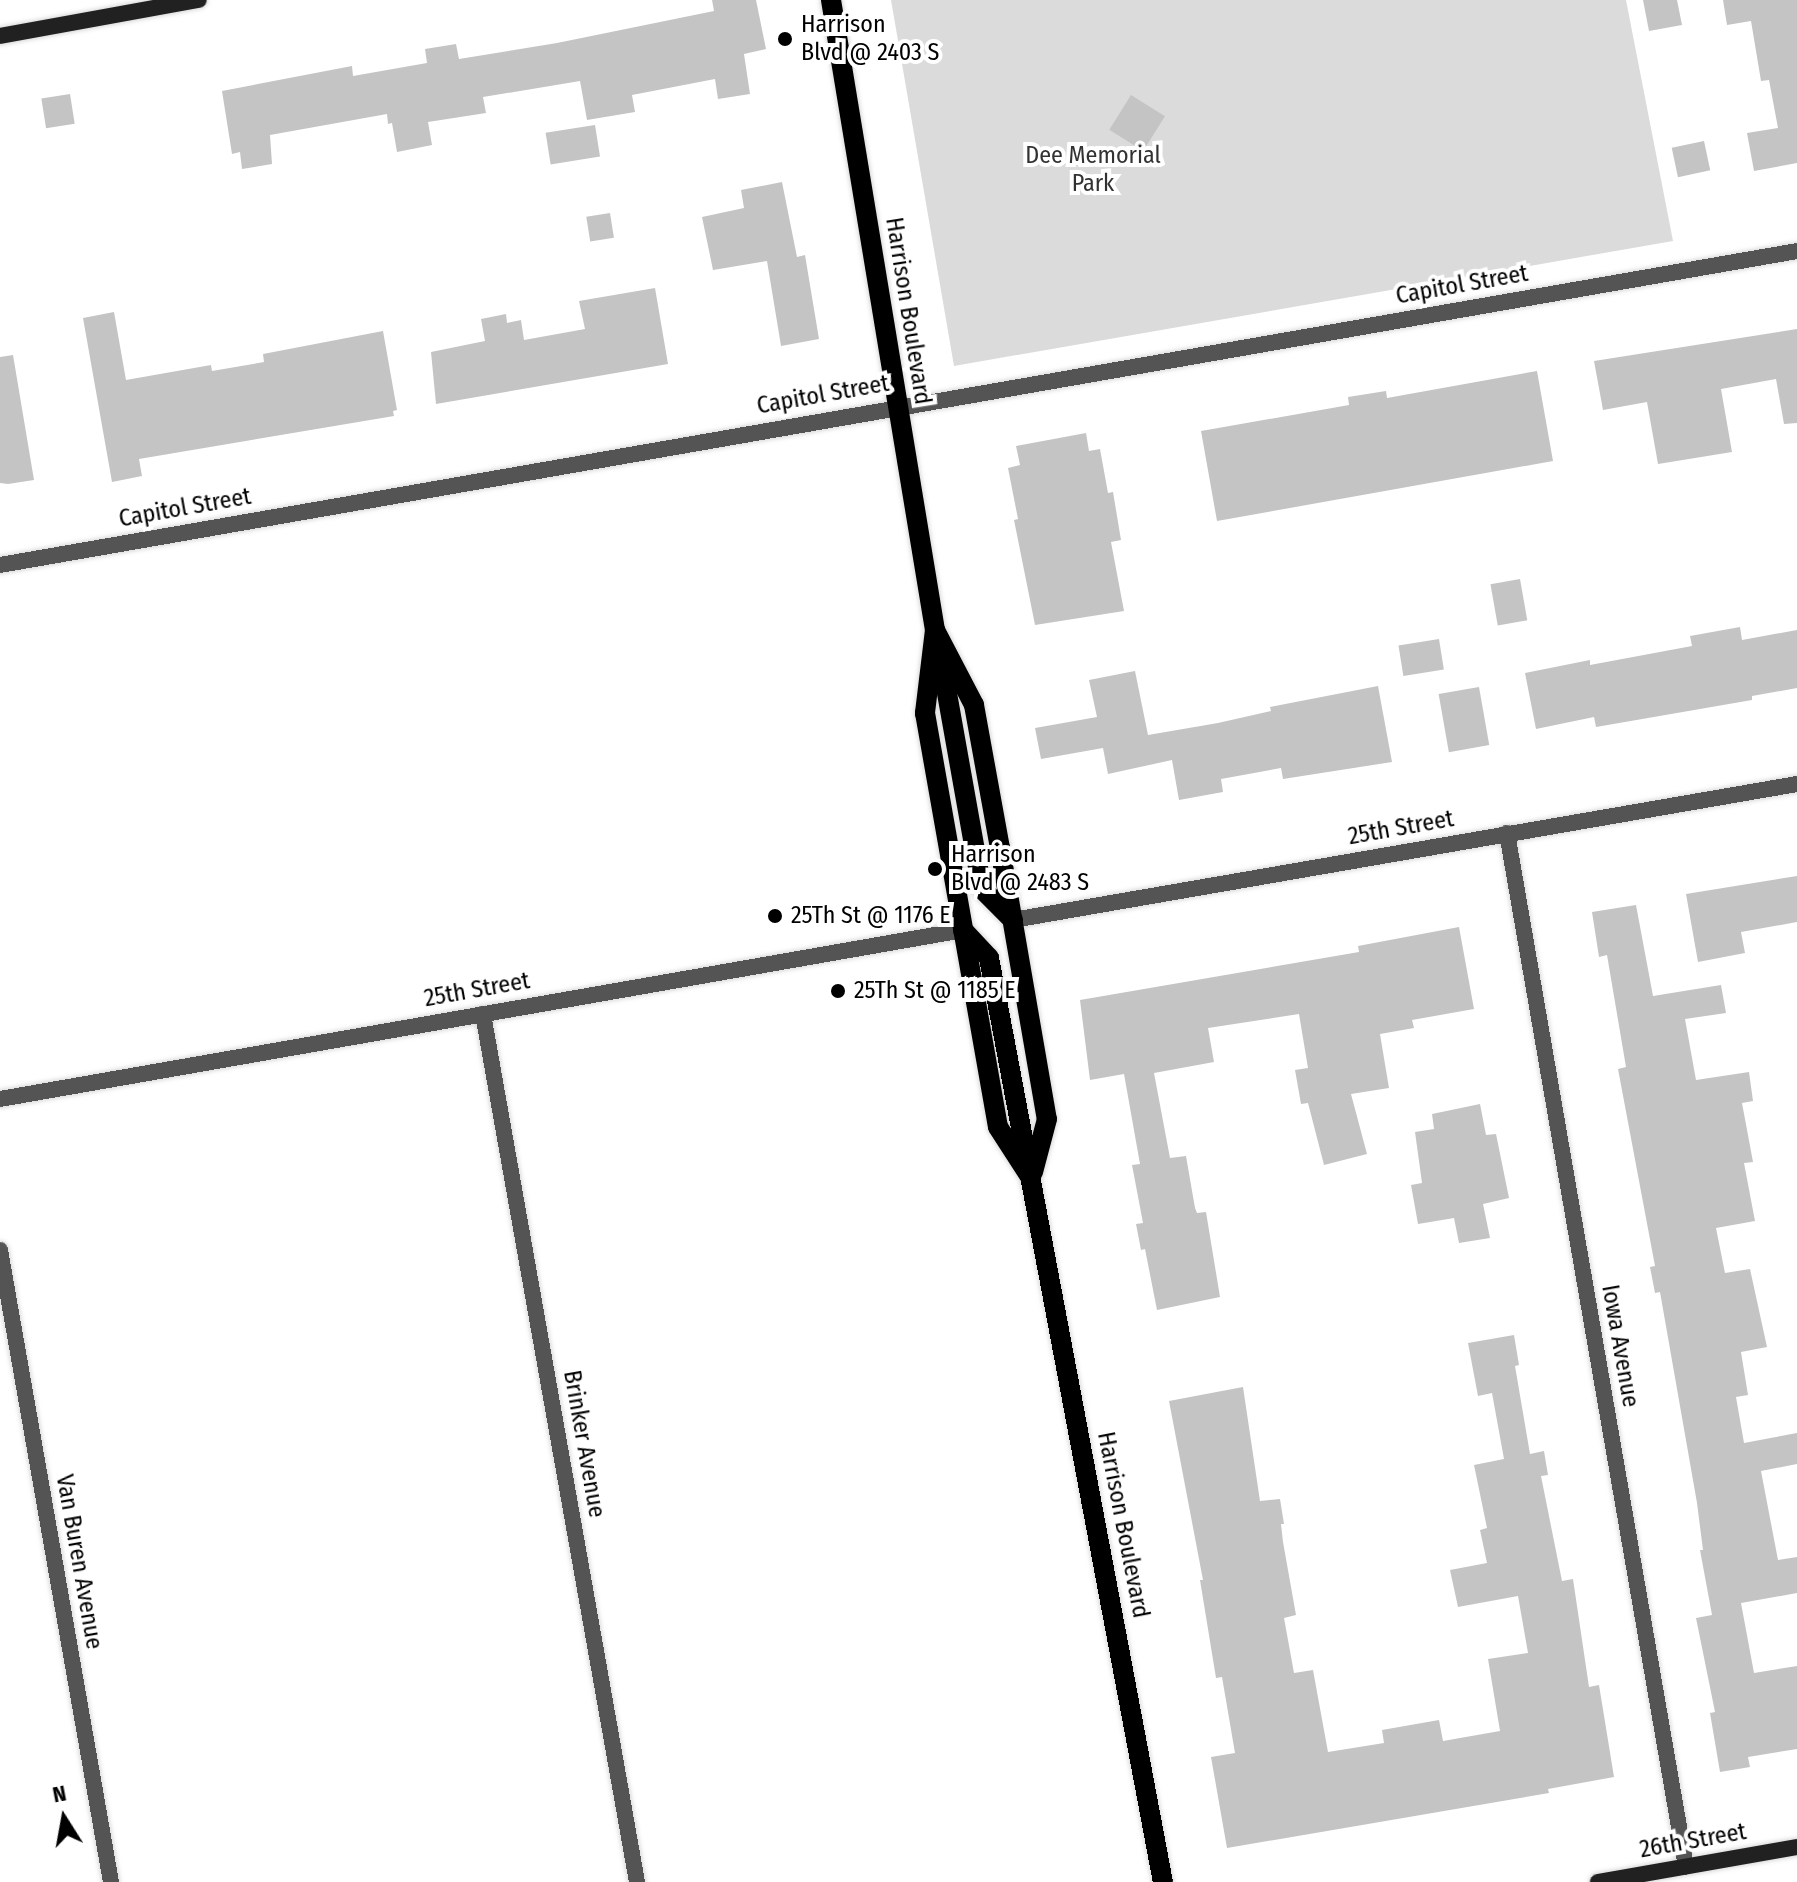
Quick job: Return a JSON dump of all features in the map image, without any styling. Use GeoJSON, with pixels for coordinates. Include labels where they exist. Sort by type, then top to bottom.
{"type":"FeatureCollection","features":[{"type":"Feature","properties":{"kind":"main road","name":"Harrison Boulevard"},"geometry":{"type":"LineString","coordinates":[[831,0],[935,630],[925,713],[963,930]]}},
{"type":"Feature","properties":{"kind":"main road"},"geometry":{"type":"LineString","coordinates":[[935,630],[982,889],[1013,920]]}},
{"type":"Feature","properties":{"kind":"main road","name":"Harrison Boulevard"},"geometry":{"type":"LineString","coordinates":[[1013,920],[1047,1119],[1031,1178],[1163,1882]]}},
{"type":"Feature","properties":{"kind":"main road"},"geometry":{"type":"LineString","coordinates":[[963,930],[989,958],[1031,1178]]}},
{"type":"Feature","properties":{"kind":"street"},"geometry":{"type":"LineString","coordinates":[[0,36],[199,0]]}},
{"type":"Feature","properties":{"kind":"street","name":"Capitol Street"},"geometry":{"type":"LineString","coordinates":[[0,565],[1797,251]]}},
{"type":"Feature","properties":{"kind":"street","name":"25th Street"},"geometry":{"type":"LineString","coordinates":[[1013,920],[1797,784]]}},
{"type":"Feature","properties":{"kind":"street","name":"Iowa Avenue"},"geometry":{"type":"LineString","coordinates":[[1507,833],[1686,1867]]}},
{"type":"Feature","properties":{"kind":"street","name":"25th Street"},"geometry":{"type":"LineString","coordinates":[[0,1099],[963,930]]}},
{"type":"Feature","properties":{"kind":"street","name":"Brinker Avenue"},"geometry":{"type":"LineString","coordinates":[[483,1014],[637,1882]]}},
{"type":"Feature","properties":{"kind":"street","name":"Van Buren Avenue"},"geometry":{"type":"LineString","coordinates":[[0,1250],[111,1882]]}},
{"type":"Feature","properties":{"kind":"street","name":"26th Street"},"geometry":{"type":"LineString","coordinates":[[1598,1882],[1797,1847]]}},
{"type":"Feature","properties":{"kind":"green space","name":"Dee Memorial Park"},"geometry":{"type":"Polygon","coordinates":[[[891,0],[1626,0],[1673,241],[954,366],[891,0]]]}},
{"type":"Feature","properties":{"kind":"building"},"geometry":{"type":"Polygon","coordinates":[[[712,0],[756,0],[766,49],[744,54],[750,94],[718,99],[715,79],[632,95],[635,112],[587,120],[580,81],[483,97],[486,113],[428,122],[432,145],[397,152],[392,123],[388,124],[387,114],[270,135],[272,164],[242,169],[240,152],[232,154],[222,91],[352,66],[353,76],[427,63],[425,49],[456,44],[459,59],[557,43],[714,11],[712,0]]]}},
{"type":"Feature","properties":{"kind":"building"},"geometry":{"type":"Polygon","coordinates":[[[1643,0],[1677,0],[1682,25],[1649,31],[1643,0]]]}},
{"type":"Feature","properties":{"kind":"building"},"geometry":{"type":"Polygon","coordinates":[[[1723,0],[1797,0],[1797,163],[1754,171],[1747,133],[1778,128],[1769,80],[1761,81],[1751,21],[1727,25],[1723,0]]]}},
{"type":"Feature","properties":{"kind":"building"},"geometry":{"type":"Polygon","coordinates":[[[70,94],[75,124],[46,128],[41,99],[70,94]]]}},
{"type":"Feature","properties":{"kind":"building"},"geometry":{"type":"Polygon","coordinates":[[[1131,95],[1165,116],[1143,151],[1109,130],[1131,95]]]}},
{"type":"Feature","properties":{"kind":"building"},"geometry":{"type":"Polygon","coordinates":[[[595,125],[600,157],[551,164],[546,133],[595,125]]]}},
{"type":"Feature","properties":{"kind":"building"},"geometry":{"type":"Polygon","coordinates":[[[1704,141],[1710,170],[1678,177],[1672,148],[1704,141]]]}},
{"type":"Feature","properties":{"kind":"building"},"geometry":{"type":"Polygon","coordinates":[[[782,182],[797,257],[805,255],[819,339],[781,346],[767,261],[713,270],[702,217],[744,208],[741,190],[782,182]]]}},
{"type":"Feature","properties":{"kind":"building"},"geometry":{"type":"Polygon","coordinates":[[[610,213],[614,238],[590,241],[586,217],[610,213]]]}},
{"type":"Feature","properties":{"kind":"building"},"geometry":{"type":"Polygon","coordinates":[[[655,288],[668,364],[436,404],[431,352],[485,341],[481,319],[506,314],[507,323],[521,320],[524,340],[585,329],[579,301],[655,288]]]}},
{"type":"Feature","properties":{"kind":"building"},"geometry":{"type":"Polygon","coordinates":[[[114,312],[126,380],[211,365],[212,371],[264,362],[263,354],[383,331],[397,410],[393,411],[394,416],[139,459],[142,476],[112,482],[83,318],[114,312]]]}},
{"type":"Feature","properties":{"kind":"building"},"geometry":{"type":"Polygon","coordinates":[[[1797,329],[1797,423],[1784,424],[1776,379],[1721,389],[1732,452],[1658,464],[1647,402],[1603,410],[1594,361],[1797,329]]]}},
{"type":"Feature","properties":{"kind":"building"},"geometry":{"type":"Polygon","coordinates":[[[13,355],[34,480],[8,484],[0,483],[0,357],[13,355]]]}},
{"type":"Feature","properties":{"kind":"building"},"geometry":{"type":"Polygon","coordinates":[[[1537,371],[1553,461],[1217,521],[1201,431],[1349,405],[1348,397],[1386,391],[1387,398],[1537,371]]]}},
{"type":"Feature","properties":{"kind":"building"},"geometry":{"type":"Polygon","coordinates":[[[1086,433],[1089,451],[1100,449],[1108,493],[1113,492],[1121,540],[1111,542],[1124,611],[1035,625],[1014,520],[1018,519],[1008,468],[1020,465],[1016,446],[1086,433]]]}},
{"type":"Feature","properties":{"kind":"building"},"geometry":{"type":"Polygon","coordinates":[[[1520,579],[1527,620],[1498,626],[1490,584],[1520,579]]]}},
{"type":"Feature","properties":{"kind":"building"},"geometry":{"type":"Polygon","coordinates":[[[1740,627],[1742,640],[1797,630],[1797,688],[1752,696],[1752,700],[1596,727],[1594,717],[1536,729],[1525,673],[1590,660],[1590,665],[1692,646],[1690,636],[1740,627]]]}},
{"type":"Feature","properties":{"kind":"building"},"geometry":{"type":"Polygon","coordinates":[[[1439,639],[1444,670],[1403,676],[1399,645],[1439,639]]]}},
{"type":"Feature","properties":{"kind":"building"},"geometry":{"type":"Polygon","coordinates":[[[1135,671],[1148,735],[1218,723],[1271,711],[1270,707],[1378,686],[1392,762],[1283,779],[1281,768],[1221,779],[1223,792],[1179,800],[1172,760],[1108,774],[1103,748],[1041,759],[1035,728],[1097,717],[1089,680],[1135,671]]]}},
{"type":"Feature","properties":{"kind":"building"},"geometry":{"type":"Polygon","coordinates":[[[1479,687],[1489,745],[1449,752],[1439,694],[1479,687]]]}},
{"type":"Feature","properties":{"kind":"building"},"geometry":{"type":"Polygon","coordinates":[[[1797,876],[1797,922],[1741,932],[1745,953],[1698,962],[1686,894],[1797,876]]]}},
{"type":"Feature","properties":{"kind":"building"},"geometry":{"type":"Polygon","coordinates":[[[1636,905],[1653,996],[1721,985],[1726,1013],[1685,1019],[1696,1080],[1749,1072],[1753,1101],[1742,1103],[1753,1162],[1744,1163],[1755,1221],[1716,1228],[1725,1273],[1750,1269],[1767,1347],[1741,1352],[1748,1395],[1736,1397],[1744,1443],[1797,1433],[1797,1464],[1761,1471],[1778,1560],[1797,1557],[1797,1593],[1741,1603],[1754,1673],[1797,1666],[1797,1749],[1748,1757],[1750,1767],[1720,1772],[1710,1713],[1715,1712],[1696,1618],[1712,1615],[1700,1550],[1703,1550],[1697,1503],[1660,1292],[1655,1293],[1650,1267],[1655,1266],[1618,1069],[1626,1067],[1607,955],[1599,957],[1592,912],[1636,905]]]}},
{"type":"Feature","properties":{"kind":"building"},"geometry":{"type":"Polygon","coordinates":[[[1459,927],[1474,1009],[1412,1020],[1414,1028],[1380,1034],[1389,1088],[1351,1094],[1367,1154],[1324,1165],[1308,1103],[1301,1104],[1295,1070],[1308,1068],[1299,1014],[1208,1028],[1214,1062],[1154,1073],[1170,1158],[1186,1156],[1195,1208],[1197,1213],[1206,1212],[1220,1297],[1157,1310],[1145,1249],[1141,1250],[1136,1224],[1143,1223],[1132,1165],[1140,1164],[1124,1074],[1090,1080],[1080,1000],[1359,952],[1358,946],[1459,927]]]}},
{"type":"Feature","properties":{"kind":"building"},"geometry":{"type":"Polygon","coordinates":[[[1480,1104],[1486,1135],[1496,1134],[1509,1198],[1483,1204],[1490,1238],[1459,1243],[1454,1218],[1418,1224],[1411,1185],[1422,1183],[1415,1132],[1434,1129],[1432,1114],[1480,1104]]]}},
{"type":"Feature","properties":{"kind":"building"},"geometry":{"type":"Polygon","coordinates":[[[1514,1335],[1519,1365],[1515,1366],[1530,1454],[1544,1451],[1548,1475],[1541,1476],[1562,1581],[1573,1579],[1589,1687],[1599,1685],[1614,1777],[1548,1789],[1549,1793],[1227,1848],[1211,1757],[1235,1753],[1222,1677],[1216,1678],[1200,1580],[1203,1580],[1169,1401],[1243,1387],[1260,1501],[1280,1499],[1283,1542],[1296,1615],[1284,1618],[1294,1673],[1313,1670],[1328,1752],[1384,1743],[1382,1730],[1439,1720],[1443,1741],[1500,1731],[1488,1659],[1528,1653],[1518,1596],[1458,1607],[1450,1570],[1487,1563],[1480,1530],[1487,1528],[1474,1465],[1504,1459],[1492,1393],[1478,1396],[1468,1343],[1514,1335]]]}},
{"type":"Feature","properties":{"kind":"place","name":"Harrison Blvd @ 2403 S"},"geometry":{"type":"Point","coordinates":[785,39]}},
{"type":"Feature","properties":{"kind":"place","name":"Harrison Blvd @ 2483 S"},"geometry":{"type":"Point","coordinates":[935,869]}},
{"type":"Feature","properties":{"kind":"place","name":"25Th St @ 1176 E"},"geometry":{"type":"Point","coordinates":[775,916]}},
{"type":"Feature","properties":{"kind":"place","name":"25Th St @ 1185 E"},"geometry":{"type":"Point","coordinates":[838,991]}}]}
